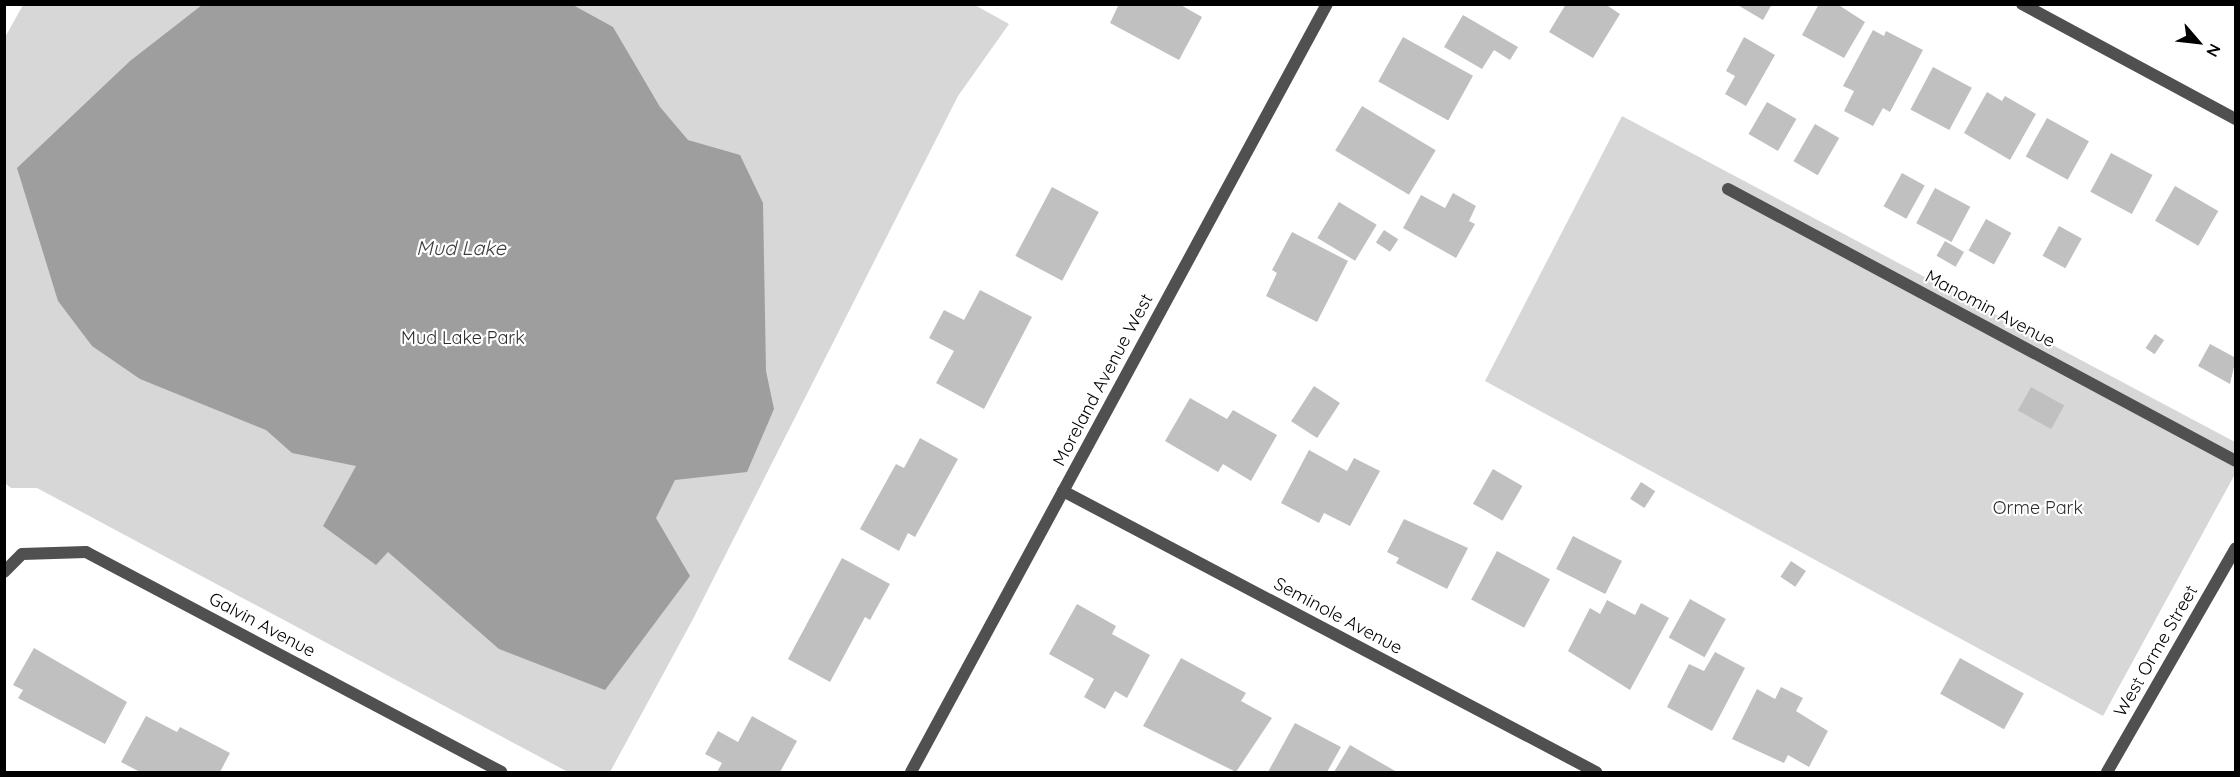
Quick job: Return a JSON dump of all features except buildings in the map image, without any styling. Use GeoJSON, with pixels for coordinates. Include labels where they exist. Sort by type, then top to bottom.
{"type":"FeatureCollection","features":[{"type":"Feature","properties":{"kind":"street","name":"Moreland Avenue West"},"geometry":{"type":"LineString","coordinates":[[910,772],[1327,4]]}},
{"type":"Feature","properties":{"kind":"street"},"geometry":{"type":"LineString","coordinates":[[2022,4],[2235,119]]}},
{"type":"Feature","properties":{"kind":"street","name":"Manomin Avenue"},"geometry":{"type":"LineString","coordinates":[[1728,189],[2235,461]]}},
{"type":"Feature","properties":{"kind":"street","name":"Seminole Avenue"},"geometry":{"type":"LineString","coordinates":[[1064,491],[1596,772]]}},
{"type":"Feature","properties":{"kind":"street","name":"West Orme Street"},"geometry":{"type":"LineString","coordinates":[[2108,772],[2235,548]]}},
{"type":"Feature","properties":{"kind":"street","name":"Galvin Avenue"},"geometry":{"type":"LineString","coordinates":[[4,572],[22,554],[86,552],[501,772]]}},
{"type":"Feature","properties":{"kind":"green space","name":"Mud Lake"},"geometry":{"type":"Polygon","coordinates":[[[973,4],[1009,24],[958,96],[693,619],[610,772],[568,772],[37,488],[11,488],[5,483],[4,39],[23,5],[973,4]]]}},
{"type":"Feature","properties":{"kind":"green space","name":"Orme Park"},"geometry":{"type":"Polygon","coordinates":[[[1622,116],[2235,442],[2235,474],[2103,716],[1485,381],[1622,116]]]}},
{"type":"Feature","properties":{"kind":"water","name":"Mud Lake"},"geometry":{"type":"Polygon","coordinates":[[[202,5],[573,5],[613,27],[660,107],[688,140],[740,155],[763,203],[766,371],[774,409],[747,472],[675,480],[656,518],[690,576],[605,690],[499,649],[388,552],[376,565],[323,526],[356,466],[292,453],[266,430],[140,379],[92,346],[58,301],[17,168],[130,61],[202,5]]]}},
{"type":"Feature","properties":{"kind":"park label","name":"Mud Lake Park"},"geometry":{"type":"Point","coordinates":[463,338]}}]}
